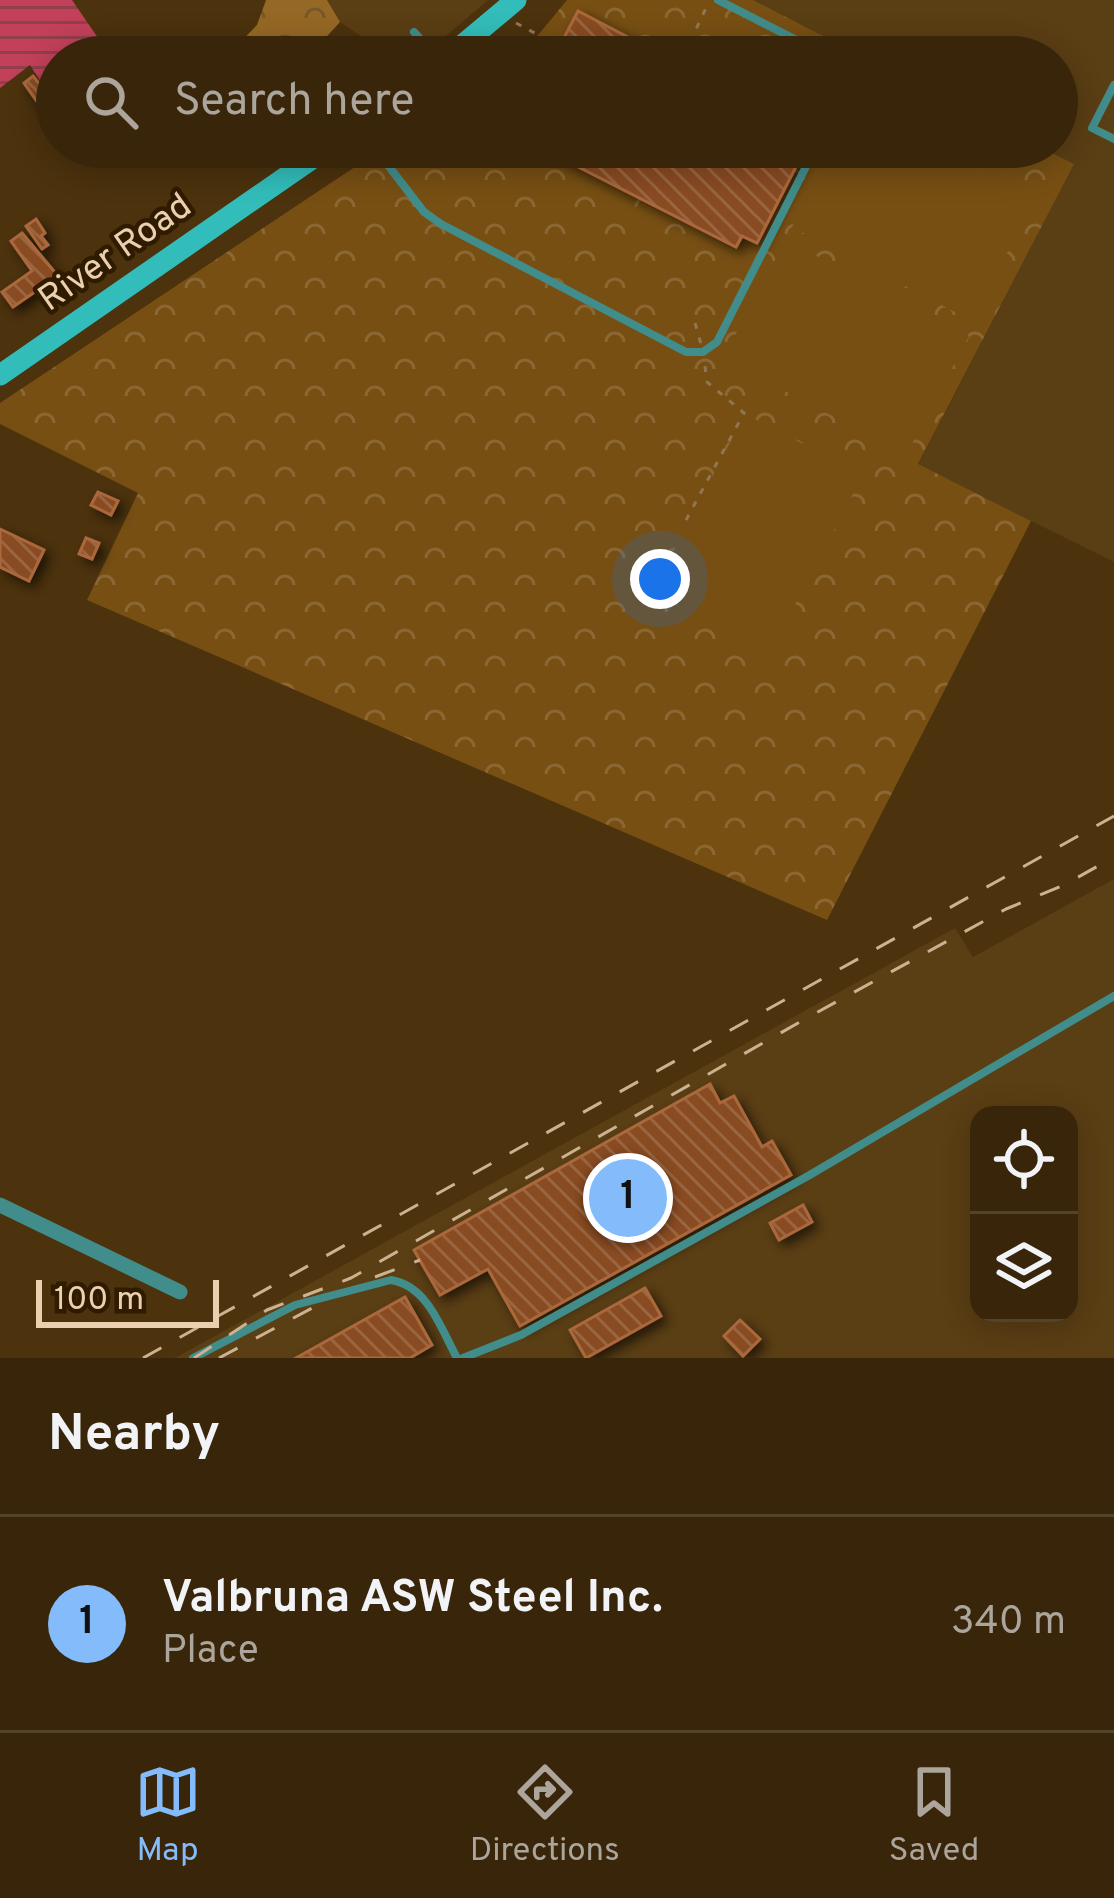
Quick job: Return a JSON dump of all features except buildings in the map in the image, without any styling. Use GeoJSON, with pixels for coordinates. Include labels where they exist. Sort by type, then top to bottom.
{"type":"FeatureCollection","features":[{"type":"Feature","properties":{"kind":"street"},"geometry":{"type":"LineString","coordinates":[[473,36],[508,7]]}},
{"type":"Feature","properties":{"kind":"street","name":"River Road"},"geometry":{"type":"LineString","coordinates":[[0,375],[299,168]]}},
{"type":"Feature","properties":{"kind":"street"},"geometry":{"type":"LineString","coordinates":[[0,1204],[180,1292]]}},
{"type":"Feature","properties":{"kind":"lane"},"geometry":{"type":"LineString","coordinates":[[715,0],[788,36]]}},
{"type":"Feature","properties":{"kind":"lane"},"geometry":{"type":"LineString","coordinates":[[414,32],[418,36]]}},
{"type":"Feature","properties":{"kind":"lane"},"geometry":{"type":"LineString","coordinates":[[1114,85],[1092,128],[1114,139]]}},
{"type":"Feature","properties":{"kind":"lane"},"geometry":{"type":"LineString","coordinates":[[390,168],[424,212],[441,224],[686,352],[703,352],[717,342],[805,168]]}},
{"type":"Feature","properties":{"kind":"lane"},"geometry":{"type":"LineString","coordinates":[[194,1358],[295,1305],[391,1280],[420,1294],[460,1358],[521,1335],[808,1176],[1114,996]]}},
{"type":"Feature","properties":{"kind":"path"},"geometry":{"type":"LineString","coordinates":[[692,36],[702,11],[715,0]]}},
{"type":"Feature","properties":{"kind":"path"},"geometry":{"type":"LineString","coordinates":[[508,7],[545,36]]}},
{"type":"Feature","properties":{"kind":"path"},"geometry":{"type":"LineString","coordinates":[[686,520],[744,413],[707,382],[695,323]]}},
{"type":"Feature","properties":{"kind":"shaded area"},"geometry":{"type":"Polygon","coordinates":[[[0,0],[72,0],[97,36],[36,36],[36,74],[30,65],[0,88],[0,0]]]}},
{"type":"Feature","properties":{"kind":"shaded area"},"geometry":{"type":"Polygon","coordinates":[[[327,0],[488,0],[446,36],[361,36],[340,22],[327,0]]]}},
{"type":"Feature","properties":{"kind":"shaded area"},"geometry":{"type":"Polygon","coordinates":[[[753,0],[1114,0],[1114,562],[918,465],[1071,168],[1078,168],[1078,36],[823,36],[753,0]]]}},
{"type":"Feature","properties":{"kind":"shaded area"},"geometry":{"type":"Polygon","coordinates":[[[1114,879],[1114,1358],[175,1358],[955,928],[973,957],[1114,879]]]}},
{"type":"Feature","properties":{"kind":"green space"},"geometry":{"type":"Polygon","coordinates":[[[266,0],[327,0],[340,22],[327,36],[246,36],[257,25],[266,0]]]}},
{"type":"Feature","properties":{"kind":"green space"},"geometry":{"type":"Polygon","coordinates":[[[567,0],[753,0],[823,36],[537,36],[567,0]]]}},
{"type":"Feature","properties":{"kind":"green space"},"geometry":{"type":"Polygon","coordinates":[[[353,168],[1072,168],[918,464],[1031,521],[827,920],[87,600],[138,493],[0,424],[0,403],[353,168]]]}},
{"type":"Feature","properties":{"kind":"green space"},"geometry":{"type":"Polygon","coordinates":[[[823,168],[975,168],[1035,199],[972,321],[792,227],[823,168]]]}},
{"type":"Feature","properties":{"kind":"green space"},"geometry":{"type":"Polygon","coordinates":[[[786,240],[969,336],[906,455],[723,358],[786,240]]]}},
{"type":"Feature","properties":{"kind":"green space"},"geometry":{"type":"Polygon","coordinates":[[[745,414],[863,475],[768,656],[651,595],[745,414]]]}},
{"type":"Feature","properties":{"kind":"railway"},"geometry":{"type":"LineString","coordinates":[[143,1358],[1114,816]]}},
{"type":"Feature","properties":{"kind":"railway"},"geometry":{"type":"LineString","coordinates":[[194,1358],[267,1310],[351,1278],[805,1019],[1006,909],[1114,857]]}},
{"type":"Feature","properties":{"kind":"railway"},"geometry":{"type":"LineString","coordinates":[[375,1277],[420,1260]]}},
{"type":"Feature","properties":{"kind":"railway"},"geometry":{"type":"LineString","coordinates":[[219,1358],[314,1307]]}},
{"type":"Feature","properties":{"kind":"place","name":"Valbruna ASW Steel Inc."},"geometry":{"type":"Point","coordinates":[628,1198]}}]}
